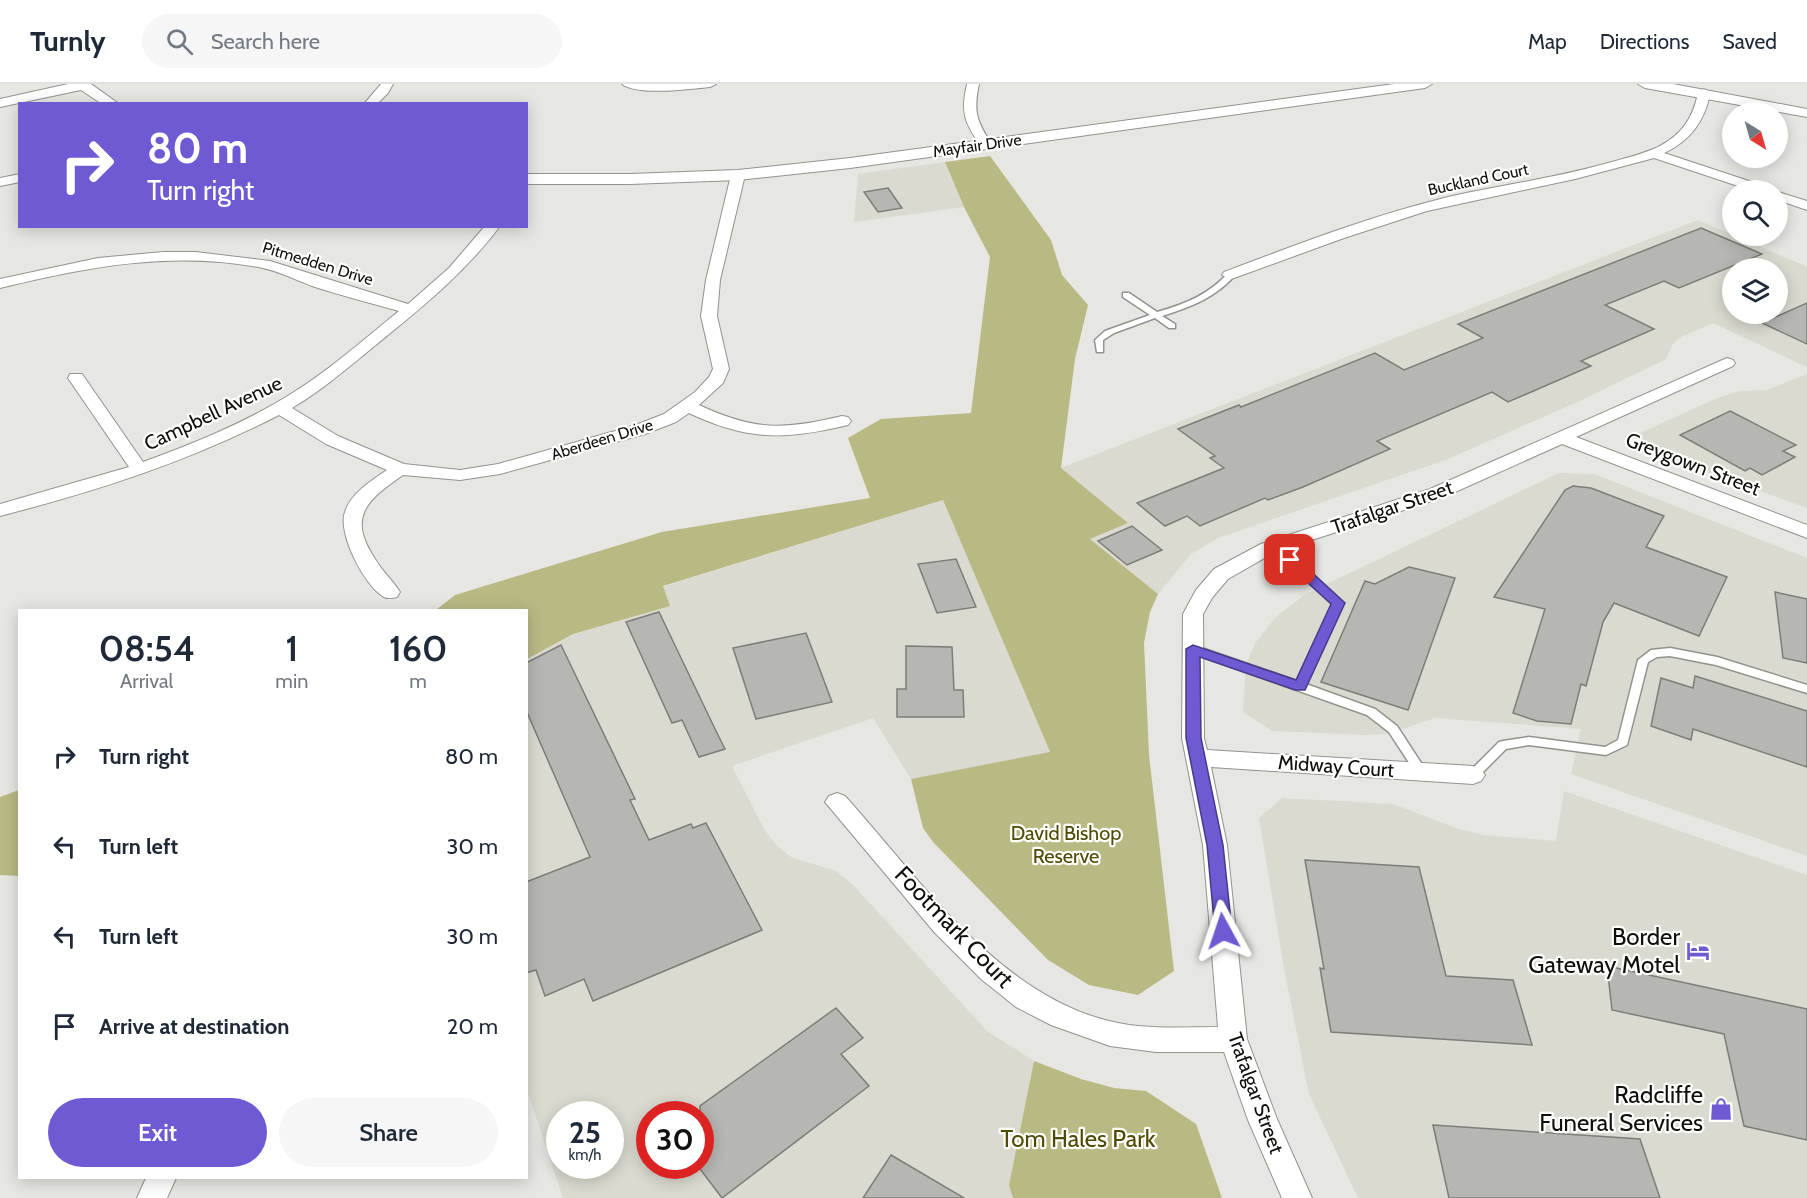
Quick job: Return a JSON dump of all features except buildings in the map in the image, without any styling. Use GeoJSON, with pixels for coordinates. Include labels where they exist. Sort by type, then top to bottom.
{"type":"FeatureCollection","features":[{"type":"Feature","properties":{"kind":"street"},"geometry":{"type":"LineString","coordinates":[[0,103],[83,84],[109,102]]}},
{"type":"Feature","properties":{"kind":"street"},"geometry":{"type":"LineString","coordinates":[[372,102],[384,91],[387,84]]}},
{"type":"Feature","properties":{"kind":"street"},"geometry":{"type":"LineString","coordinates":[[628,84],[662,88],[710,84]]}},
{"type":"Feature","properties":{"kind":"street"},"geometry":{"type":"LineString","coordinates":[[973,84],[967,109],[968,117],[986,145]]}},
{"type":"Feature","properties":{"kind":"street","name":"Mayfair Drive"},"geometry":{"type":"LineString","coordinates":[[528,179],[630,179],[738,175],[986,145],[1425,84]]}},
{"type":"Feature","properties":{"kind":"street"},"geometry":{"type":"LineString","coordinates":[[1645,84],[1807,113]]}},
{"type":"Feature","properties":{"kind":"street","name":"Buckland Court"},"geometry":{"type":"LineString","coordinates":[[1231,274],[1328,238],[1407,213],[1451,201],[1589,173],[1654,154],[1675,142],[1692,128],[1702,111],[1704,93]]}},
{"type":"Feature","properties":{"kind":"street"},"geometry":{"type":"LineString","coordinates":[[1654,154],[1732,180]]}},
{"type":"Feature","properties":{"kind":"street","name":"Aberdeen Drive"},"geometry":{"type":"LineString","coordinates":[[279,408],[332,440],[400,469],[460,475],[500,469],[639,430],[670,418],[690,406],[712,385],[721,369],[709,316],[713,280],[738,175]]}},
{"type":"Feature","properties":{"kind":"street"},"geometry":{"type":"LineString","coordinates":[[0,182],[18,178]]}},
{"type":"Feature","properties":{"kind":"street"},"geometry":{"type":"LineString","coordinates":[[1788,199],[1807,206]]}},
{"type":"Feature","properties":{"kind":"street","name":"Campbell Avenue"},"geometry":{"type":"LineString","coordinates":[[0,510],[53,497],[140,470],[214,439],[279,408],[335,371],[412,310],[456,269],[491,228]]}},
{"type":"Feature","properties":{"kind":"street","name":"Pitmedden Drive"},"geometry":{"type":"LineString","coordinates":[[0,284],[97,261],[160,256],[196,256],[266,264],[320,284],[412,310]]}},
{"type":"Feature","properties":{"kind":"street","name":"Trafalgar Street"},"geometry":{"type":"LineString","coordinates":[[1297,1198],[1263,1120],[1233,1039],[1215,845],[1199,758],[1193,738],[1193,614],[1203,595],[1221,574],[1240,561],[1274,546],[1437,493],[1727,363]]}},
{"type":"Feature","properties":{"kind":"street"},"geometry":{"type":"LineString","coordinates":[[76,378],[140,470]]}},
{"type":"Feature","properties":{"kind":"street"},"geometry":{"type":"LineString","coordinates":[[690,406],[738,427],[764,430],[796,429],[842,421]]}},
{"type":"Feature","properties":{"kind":"street","name":"Greygown Street"},"geometry":{"type":"LineString","coordinates":[[1563,438],[1807,532]]}},
{"type":"Feature","properties":{"kind":"street"},"geometry":{"type":"LineString","coordinates":[[390,592],[367,565],[352,528],[353,514],[361,501],[400,469]]}},
{"type":"Feature","properties":{"kind":"street","name":"Midway Court"},"geometry":{"type":"LineString","coordinates":[[1199,758],[1473,775]]}},
{"type":"Feature","properties":{"kind":"street","name":"Footmark Court"},"geometry":{"type":"LineString","coordinates":[[837,802],[972,953],[1016,991],[1045,1010],[1111,1034],[1154,1040],[1233,1039]]}},
{"type":"Feature","properties":{"kind":"street"},"geometry":{"type":"LineString","coordinates":[[152,1198],[161,1179]]}},
{"type":"Feature","properties":{"kind":"lane","name":"Buckland Court"},"geometry":{"type":"LineString","coordinates":[[1100,350],[1099,340],[1104,334],[1201,299],[1220,288],[1231,274]]}},
{"type":"Feature","properties":{"kind":"lane"},"geometry":{"type":"LineString","coordinates":[[1126,294],[1172,326]]}},
{"type":"Feature","properties":{"kind":"lane"},"geometry":{"type":"LineString","coordinates":[[1274,546],[1338,603],[1300,686]]}},
{"type":"Feature","properties":{"kind":"lane"},"geometry":{"type":"LineString","coordinates":[[1193,649],[1371,712],[1393,729],[1421,772]]}},
{"type":"Feature","properties":{"kind":"lane"},"geometry":{"type":"LineString","coordinates":[[1473,775],[1503,745],[1529,741],[1606,751],[1623,742],[1643,660],[1655,653],[1670,652],[1717,661],[1807,689]]}},
{"type":"Feature","properties":{"kind":"shaded area"},"geometry":{"type":"Polygon","coordinates":[[[945,162],[964,207],[854,222],[858,174],[945,162]]]}},
{"type":"Feature","properties":{"kind":"shaded area"},"geometry":{"type":"Polygon","coordinates":[[[1698,220],[1722,230],[1722,246],[1758,246],[1786,258],[1722,258],[1722,324],[1788,324],[1788,259],[1807,267],[1807,367],[1713,323],[1681,337],[1672,345],[1666,359],[1584,399],[1448,459],[1218,538],[1191,554],[1158,594],[1090,539],[1128,523],[1061,468],[1698,220]]]}},
{"type":"Feature","properties":{"kind":"shaded area"},"geometry":{"type":"Polygon","coordinates":[[[1807,374],[1807,508],[1645,449],[1636,435],[1717,398],[1740,391],[1767,390],[1807,374]]]}},
{"type":"Feature","properties":{"kind":"shaded area"},"geometry":{"type":"Polygon","coordinates":[[[1559,473],[1594,474],[1807,558],[1807,856],[1571,774],[1581,729],[1435,718],[1387,734],[1272,731],[1243,712],[1246,664],[1256,642],[1276,617],[1306,594],[1559,473]]]}},
{"type":"Feature","properties":{"kind":"shaded area"},"geometry":{"type":"Polygon","coordinates":[[[943,500],[1050,753],[911,779],[873,718],[732,766],[764,829],[776,845],[791,857],[836,871],[853,885],[987,1031],[1034,1061],[1009,1185],[1013,1198],[563,1198],[557,1179],[624,1179],[624,1101],[546,1101],[546,1147],[528,1093],[528,658],[573,634],[669,606],[662,587],[943,500]]]}},
{"type":"Feature","properties":{"kind":"shaded area"},"geometry":{"type":"Polygon","coordinates":[[[1564,791],[1807,875],[1807,1198],[1358,1198],[1309,1094],[1284,968],[1259,818],[1282,798],[1393,804],[1456,828],[1483,835],[1556,841],[1564,791]]]}},
{"type":"Feature","properties":{"kind":"green space","name":"David Bishop Reserve"},"geometry":{"type":"Polygon","coordinates":[[[990,156],[1051,240],[1062,275],[1088,305],[1075,359],[1061,468],[1128,523],[1090,539],[1158,594],[1150,612],[1144,643],[1149,755],[1174,971],[1138,995],[1089,985],[1048,960],[933,842],[923,828],[911,779],[1050,752],[943,500],[663,586],[670,606],[573,634],[528,658],[528,609],[437,609],[455,595],[662,532],[870,498],[848,438],[881,419],[971,413],[990,257],[964,207],[945,162],[990,156]]]}},
{"type":"Feature","properties":{"kind":"green space"},"geometry":{"type":"Polygon","coordinates":[[[18,790],[18,876],[0,875],[0,797],[18,790]]]}},
{"type":"Feature","properties":{"kind":"green space","name":"Tom Hales Park"},"geometry":{"type":"Polygon","coordinates":[[[1034,1061],[1081,1079],[1114,1088],[1146,1091],[1196,1124],[1222,1198],[1013,1198],[1009,1185],[1034,1061]]]}},
{"type":"Feature","properties":{"kind":"place","name":"Border Gateway Motel"},"geometry":{"type":"Point","coordinates":[1698,951]}},
{"type":"Feature","properties":{"kind":"place","name":"Radcliffe Funeral Services"},"geometry":{"type":"Point","coordinates":[1721,1109]}},
{"type":"Feature","properties":{"kind":"route"},"geometry":{"type":"LineString","coordinates":[[1223,931],[1215,845],[1199,758],[1193,738],[1193,649],[1300,686],[1338,603],[1290,560]]}}]}
